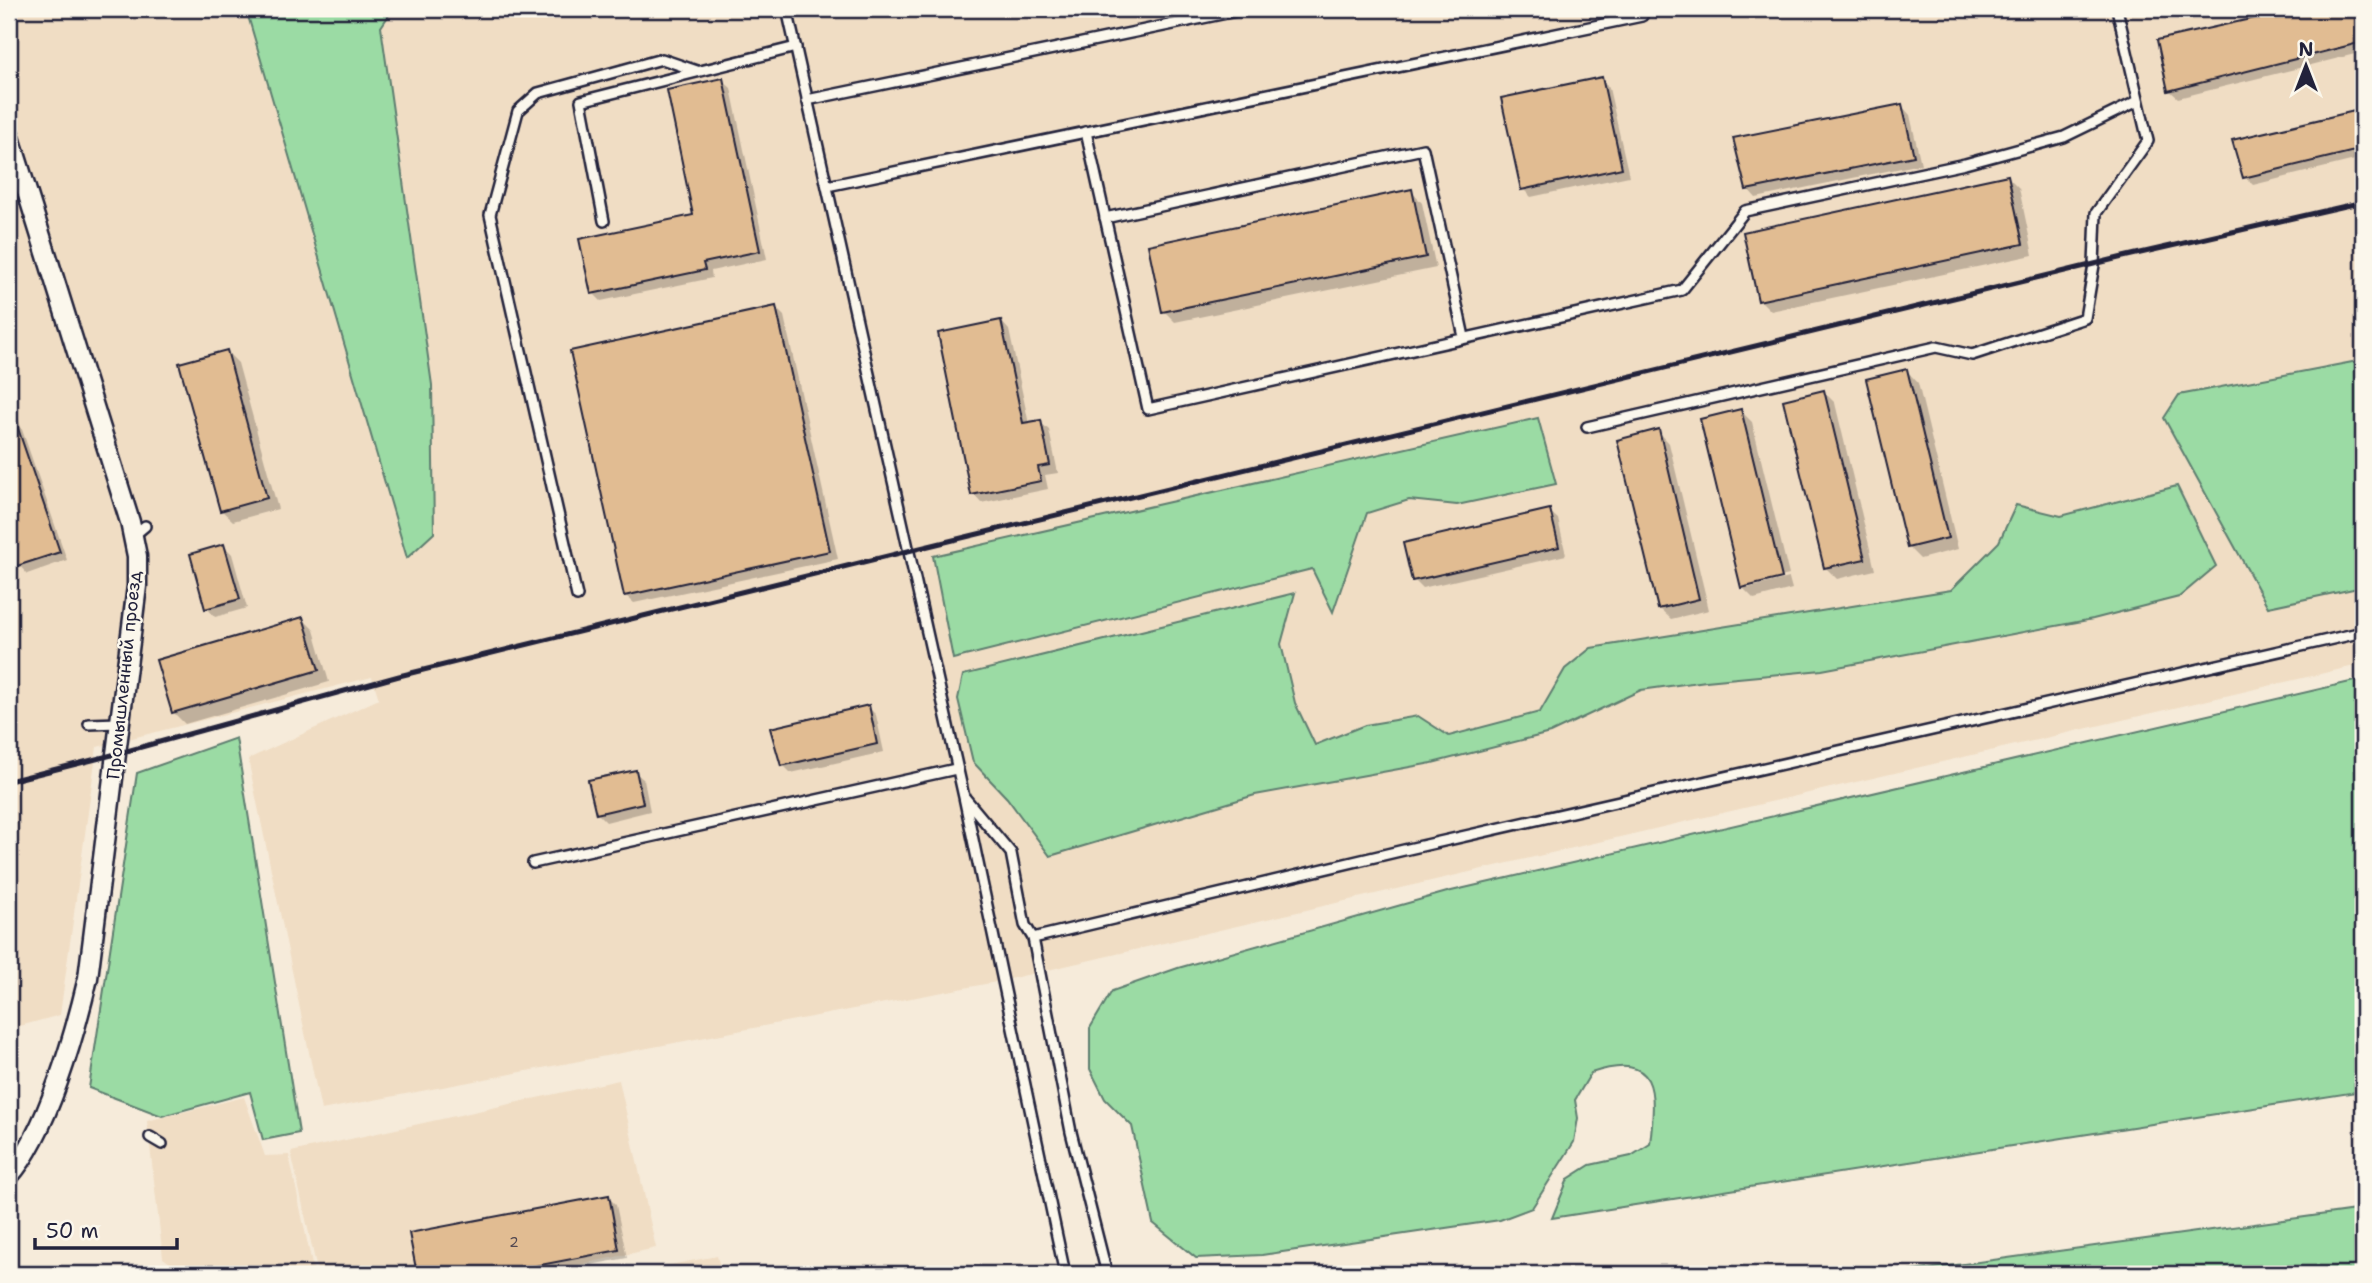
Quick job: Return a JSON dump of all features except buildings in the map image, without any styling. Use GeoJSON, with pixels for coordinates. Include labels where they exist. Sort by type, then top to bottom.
{"type":"FeatureCollection","features":[{"type":"Feature","properties":{"kind":"street","name":"Промышленный проезд"},"geometry":{"type":"LineString","coordinates":[[9,134],[139,531],[137,586],[88,978],[78,1021],[50,1101],[30,1142],[9,1176]]}},
{"type":"Feature","properties":{"kind":"lane"},"geometry":{"type":"LineString","coordinates":[[787,9],[964,797],[1065,1274]]}},
{"type":"Feature","properties":{"kind":"lane"},"geometry":{"type":"LineString","coordinates":[[1186,9],[1188,21]]}},
{"type":"Feature","properties":{"kind":"lane"},"geometry":{"type":"LineString","coordinates":[[807,100],[1246,9]]}},
{"type":"Feature","properties":{"kind":"lane"},"geometry":{"type":"LineString","coordinates":[[827,186],[1642,16],[1644,9]]}},
{"type":"Feature","properties":{"kind":"lane"},"geometry":{"type":"LineString","coordinates":[[1587,427],[1936,347],[1972,355],[2085,318],[2094,265],[2096,213],[2148,141],[2117,9]]}},
{"type":"Feature","properties":{"kind":"lane"},"geometry":{"type":"LineString","coordinates":[[604,221],[581,100],[796,47]]}},
{"type":"Feature","properties":{"kind":"lane"},"geometry":{"type":"LineString","coordinates":[[577,596],[490,215],[518,111],[538,93],[662,59],[697,71]]}},
{"type":"Feature","properties":{"kind":"lane"},"geometry":{"type":"LineString","coordinates":[[1086,132],[1148,409],[1682,289],[1745,211],[1965,164],[2064,137],[2138,100]]}},
{"type":"Feature","properties":{"kind":"lane"},"geometry":{"type":"LineString","coordinates":[[1105,218],[1423,149],[1464,337]]}},
{"type":"Feature","properties":{"kind":"lane"},"geometry":{"type":"LineString","coordinates":[[1033,938],[1431,844],[2363,632]]}},
{"type":"Feature","properties":{"kind":"lane"},"geometry":{"type":"LineString","coordinates":[[89,724],[120,723]]}},
{"type":"Feature","properties":{"kind":"lane"},"geometry":{"type":"LineString","coordinates":[[533,863],[956,769]]}},
{"type":"Feature","properties":{"kind":"lane"},"geometry":{"type":"LineString","coordinates":[[964,797],[1011,853],[1025,925],[1033,938],[1071,1132],[1107,1274]]}},
{"type":"Feature","properties":{"kind":"lane"},"geometry":{"type":"LineString","coordinates":[[150,1137],[162,1144]]}},
{"type":"Feature","properties":{"kind":"shaded area"},"geometry":{"type":"Polygon","coordinates":[[[9,9],[2363,9],[2363,664],[1001,981],[321,1110],[248,759],[379,699],[372,677],[97,747],[60,1015],[9,1029],[9,9]]]}},
{"type":"Feature","properties":{"kind":"shaded area"},"geometry":{"type":"Polygon","coordinates":[[[619,1080],[656,1248],[537,1274],[318,1274],[291,1152],[619,1080]]]}},
{"type":"Feature","properties":{"kind":"shaded area"},"geometry":{"type":"Polygon","coordinates":[[[244,1097],[265,1156],[289,1155],[314,1274],[185,1274],[163,1258],[147,1121],[244,1097]]]}},
{"type":"Feature","properties":{"kind":"shaded area"},"geometry":{"type":"Polygon","coordinates":[[[717,1256],[722,1274],[628,1274],[628,1273],[717,1256]]]}},
{"type":"Feature","properties":{"kind":"green space"},"geometry":{"type":"Polygon","coordinates":[[[246,9],[393,9],[381,27],[432,385],[434,533],[407,558],[246,9]]]}},
{"type":"Feature","properties":{"kind":"green space"},"geometry":{"type":"Polygon","coordinates":[[[2363,360],[2363,587],[2268,607],[2164,418],[2179,395],[2363,360]]]}},
{"type":"Feature","properties":{"kind":"green space"},"geometry":{"type":"Polygon","coordinates":[[[1538,418],[1556,484],[1457,505],[1409,500],[1367,513],[1333,612],[1312,569],[953,659],[933,556],[1538,418]]]}},
{"type":"Feature","properties":{"kind":"green space"},"geometry":{"type":"Polygon","coordinates":[[[2177,486],[2216,566],[2179,597],[2093,619],[1822,670],[1641,690],[1550,733],[1432,763],[1255,795],[1050,856],[1007,798],[973,762],[958,699],[963,675],[1295,593],[1281,644],[1295,703],[1315,745],[1365,725],[1418,716],[1449,736],[1540,712],[1565,669],[1591,648],[1951,590],[1999,542],[2016,505],[2061,516],[2177,486]]]}},
{"type":"Feature","properties":{"kind":"green space"},"geometry":{"type":"Polygon","coordinates":[[[2363,679],[2363,1091],[1552,1218],[1568,1179],[1590,1165],[1631,1156],[1650,1144],[1653,1107],[1648,1080],[1641,1072],[1630,1067],[1613,1068],[1591,1073],[1575,1100],[1578,1118],[1574,1142],[1532,1208],[1500,1220],[1262,1255],[1196,1258],[1153,1223],[1132,1126],[1105,1099],[1090,1069],[1090,1028],[1112,991],[1178,968],[1447,892],[2363,679]]]}},
{"type":"Feature","properties":{"kind":"green space"},"geometry":{"type":"Polygon","coordinates":[[[236,738],[299,1133],[263,1140],[250,1092],[162,1116],[89,1088],[137,773],[236,738]]]}},
{"type":"Feature","properties":{"kind":"green space"},"geometry":{"type":"Polygon","coordinates":[[[2363,1209],[2363,1274],[1891,1274],[2363,1209]]]}},
{"type":"Feature","properties":{"kind":"railway"},"geometry":{"type":"LineString","coordinates":[[9,781],[399,676],[2123,257],[2363,202]]}}]}
